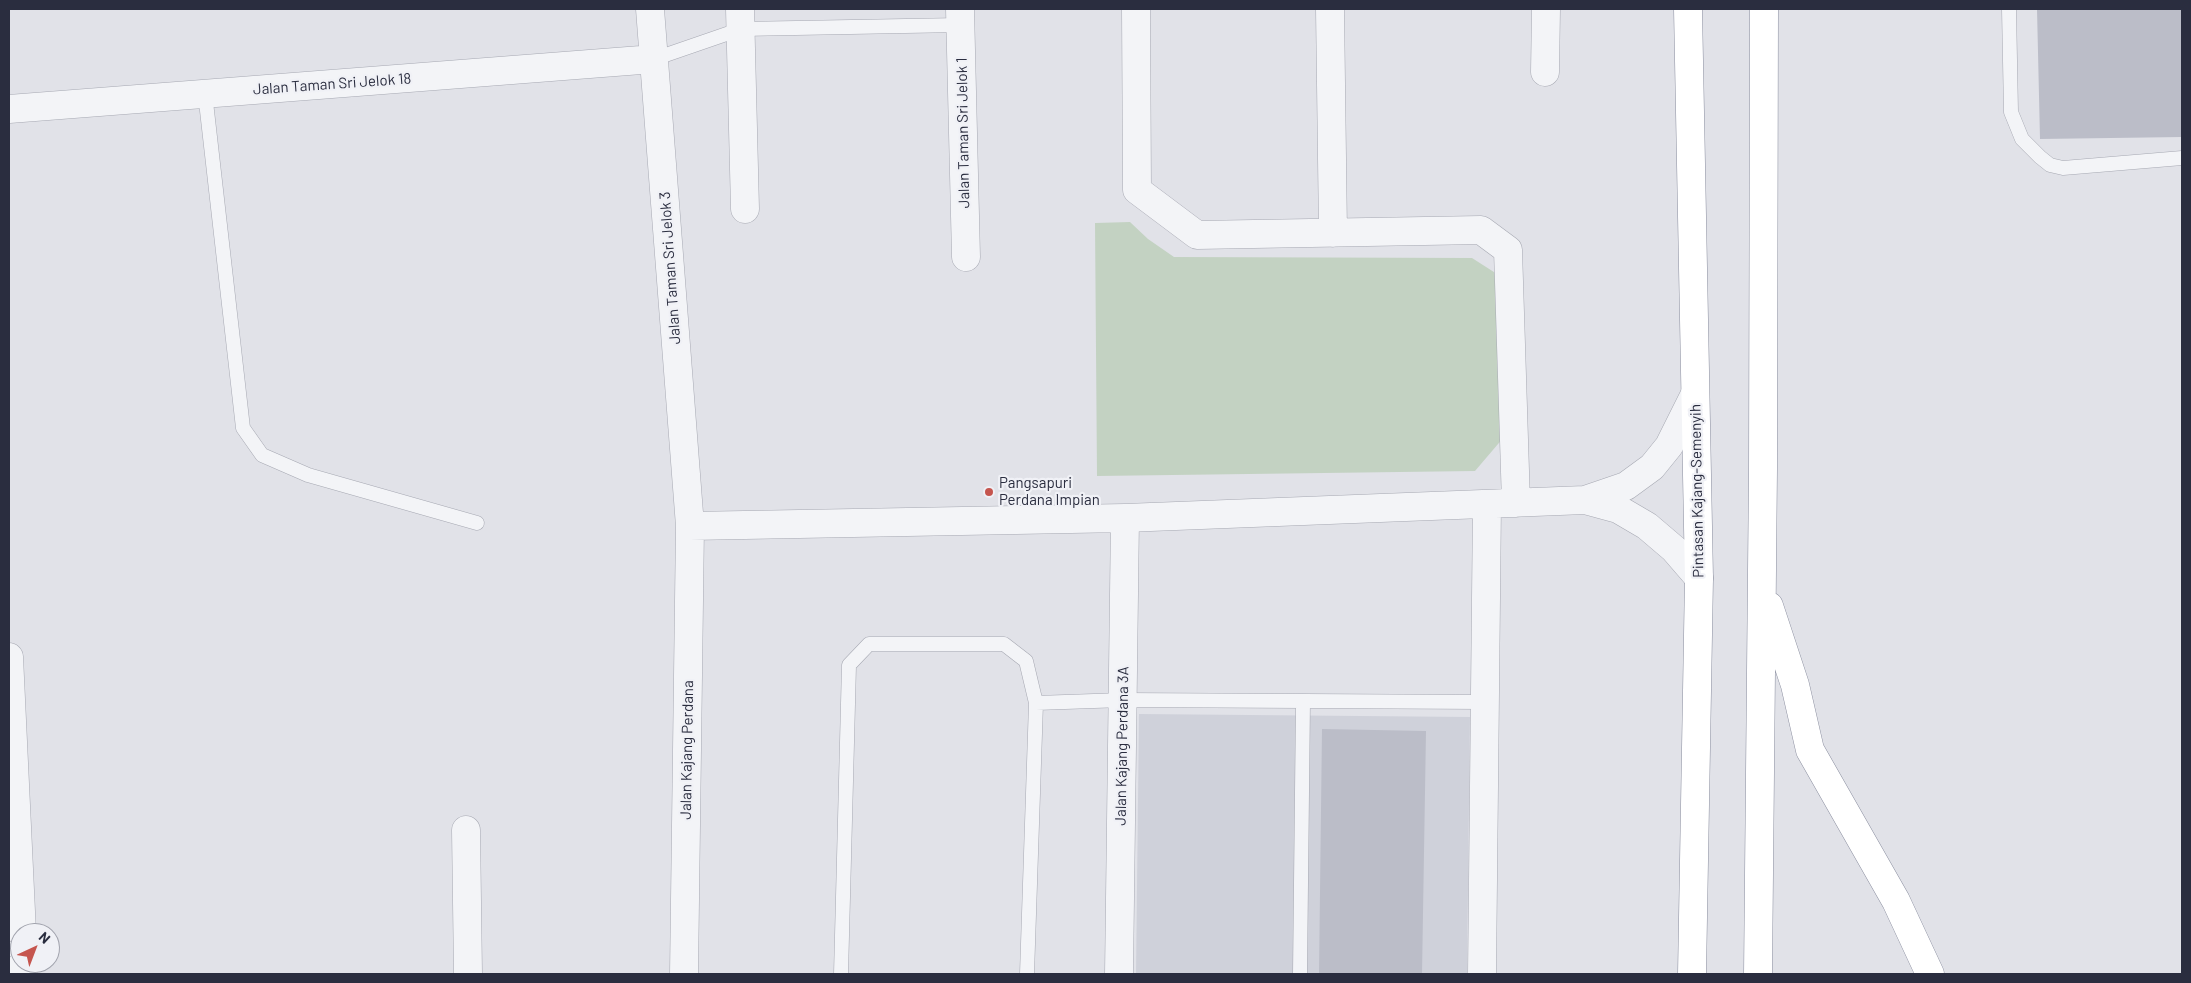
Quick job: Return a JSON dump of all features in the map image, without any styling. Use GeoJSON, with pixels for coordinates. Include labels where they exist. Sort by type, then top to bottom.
{"type":"FeatureCollection","features":[{"type":"Feature","properties":{"kind":"highway","name":"Pintasan Kajang-Semenyih"},"geometry":{"type":"LineString","coordinates":[[1688,9],[1698,578],[1692,974]]}},
{"type":"Feature","properties":{"kind":"highway"},"geometry":{"type":"LineString","coordinates":[[1758,974],[1762,585],[1764,9]]}},
{"type":"Feature","properties":{"kind":"highway"},"geometry":{"type":"LineString","coordinates":[[1762,585],[1795,685],[1810,750],[1896,901],[1930,974]]}},
{"type":"Feature","properties":{"kind":"street","name":"Jalan Taman Sri Jelok 3"},"geometry":{"type":"LineString","coordinates":[[650,9],[690,526]]}},
{"type":"Feature","properties":{"kind":"street"},"geometry":{"type":"LineString","coordinates":[[1136,9],[1137,190],[1197,235],[1480,230],[1508,250],[1516,503]]}},
{"type":"Feature","properties":{"kind":"street"},"geometry":{"type":"LineString","coordinates":[[1330,9],[1333,233]]}},
{"type":"Feature","properties":{"kind":"street"},"geometry":{"type":"LineString","coordinates":[[1545,72],[1546,9]]}},
{"type":"Feature","properties":{"kind":"street","name":"Jalan Taman Sri Jelok 1"},"geometry":{"type":"LineString","coordinates":[[960,17],[966,257]]}},
{"type":"Feature","properties":{"kind":"street"},"geometry":{"type":"LineString","coordinates":[[740,19],[745,210]]}},
{"type":"Feature","properties":{"kind":"street","name":"Jalan Taman Sri Jelok 18"},"geometry":{"type":"LineString","coordinates":[[9,109],[654,59]]}},
{"type":"Feature","properties":{"kind":"street"},"geometry":{"type":"LineString","coordinates":[[690,526],[1125,518],[1585,500],[1626,486],[1652,467],[1669,446],[1696,394]]}},
{"type":"Feature","properties":{"kind":"street"},"geometry":{"type":"LineString","coordinates":[[1585,500],[1618,509],[1647,526],[1674,549],[1698,578]]}},
{"type":"Feature","properties":{"kind":"street"},"geometry":{"type":"LineString","coordinates":[[1482,974],[1487,504]]}},
{"type":"Feature","properties":{"kind":"street","name":"Jalan Kajang Perdana 3A"},"geometry":{"type":"LineString","coordinates":[[1119,974],[1125,518]]}},
{"type":"Feature","properties":{"kind":"street","name":"Jalan Kajang Perdana"},"geometry":{"type":"LineString","coordinates":[[684,974],[690,526]]}},
{"type":"Feature","properties":{"kind":"street"},"geometry":{"type":"LineString","coordinates":[[9,658],[22,923]]}},
{"type":"Feature","properties":{"kind":"street"},"geometry":{"type":"LineString","coordinates":[[466,830],[468,974]]}},
{"type":"Feature","properties":{"kind":"lane"},"geometry":{"type":"LineString","coordinates":[[2009,9],[2011,112],[2022,139],[2040,157],[2050,165],[2063,168],[2182,158]]}},
{"type":"Feature","properties":{"kind":"lane"},"geometry":{"type":"LineString","coordinates":[[654,59],[740,19],[960,17]]}},
{"type":"Feature","properties":{"kind":"lane"},"geometry":{"type":"LineString","coordinates":[[205,94],[243,428],[262,455],[308,475],[477,523]]}},
{"type":"Feature","properties":{"kind":"lane"},"geometry":{"type":"LineString","coordinates":[[841,974],[849,665],[869,644],[1004,644],[1026,661],[1036,703],[1027,974]]}},
{"type":"Feature","properties":{"kind":"lane"},"geometry":{"type":"LineString","coordinates":[[1036,703],[1123,700],[1484,702]]}},
{"type":"Feature","properties":{"kind":"lane"},"geometry":{"type":"LineString","coordinates":[[1300,974],[1302,701]]}},
{"type":"Feature","properties":{"kind":"shaded area"},"geometry":{"type":"Polygon","coordinates":[[[1139,714],[1470,717],[1467,974],[1136,974],[1139,714]]]}},
{"type":"Feature","properties":{"kind":"green space"},"geometry":{"type":"Polygon","coordinates":[[[1130,222],[1148,239],[1174,257],[1472,258],[1497,274],[1504,437],[1475,471],[1097,476],[1095,223],[1130,222]]]}},
{"type":"Feature","properties":{"kind":"building"},"geometry":{"type":"Polygon","coordinates":[[[2037,9],[2182,9],[2182,137],[2040,139],[2037,9]]]}},
{"type":"Feature","properties":{"kind":"building"},"geometry":{"type":"Polygon","coordinates":[[[1322,729],[1426,731],[1422,974],[1319,974],[1322,729]]]}},
{"type":"Feature","properties":{"kind":"place","name":"Pangsapuri Perdana Impian"},"geometry":{"type":"Point","coordinates":[989,492]}}]}
